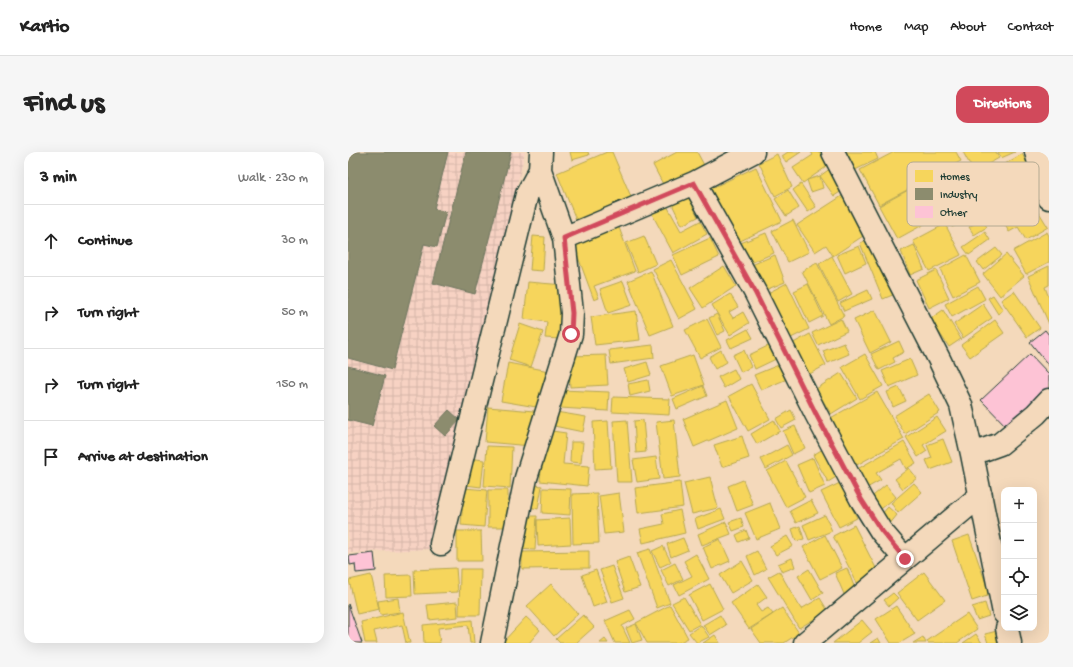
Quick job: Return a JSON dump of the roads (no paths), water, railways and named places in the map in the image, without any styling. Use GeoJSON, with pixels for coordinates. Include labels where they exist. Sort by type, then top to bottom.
{"type":"FeatureCollection","features":[{"type":"Feature","properties":{"kind":"street"},"geometry":{"type":"LineString","coordinates":[[564,238],[694,183],[753,152]]}},
{"type":"Feature","properties":{"kind":"street"},"geometry":{"type":"LineString","coordinates":[[833,152],[939,359],[960,405],[981,495],[1001,598]]}},
{"type":"Feature","properties":{"kind":"street"},"geometry":{"type":"LineString","coordinates":[[1036,152],[1039,162]]}},
{"type":"Feature","properties":{"kind":"street"},"geometry":{"type":"LineString","coordinates":[[492,643],[526,478],[571,334],[572,313],[564,238],[541,161]]}},
{"type":"Feature","properties":{"kind":"street"},"geometry":{"type":"LineString","coordinates":[[441,544],[527,194],[541,161]]}},
{"type":"Feature","properties":{"kind":"street"},"geometry":{"type":"LineString","coordinates":[[1039,163],[1049,198]]}},
{"type":"Feature","properties":{"kind":"street"},"geometry":{"type":"LineString","coordinates":[[694,183],[755,292],[816,414],[861,499],[881,530],[905,559]]}},
{"type":"Feature","properties":{"kind":"street"},"geometry":{"type":"LineString","coordinates":[[972,454],[1000,444],[1036,414],[1049,400]]}},
{"type":"Feature","properties":{"kind":"street"},"geometry":{"type":"LineString","coordinates":[[804,643],[981,495]]}},
{"type":"Feature","properties":{"kind":"street"},"geometry":{"type":"LineString","coordinates":[[1008,631],[1010,643]]}}]}
